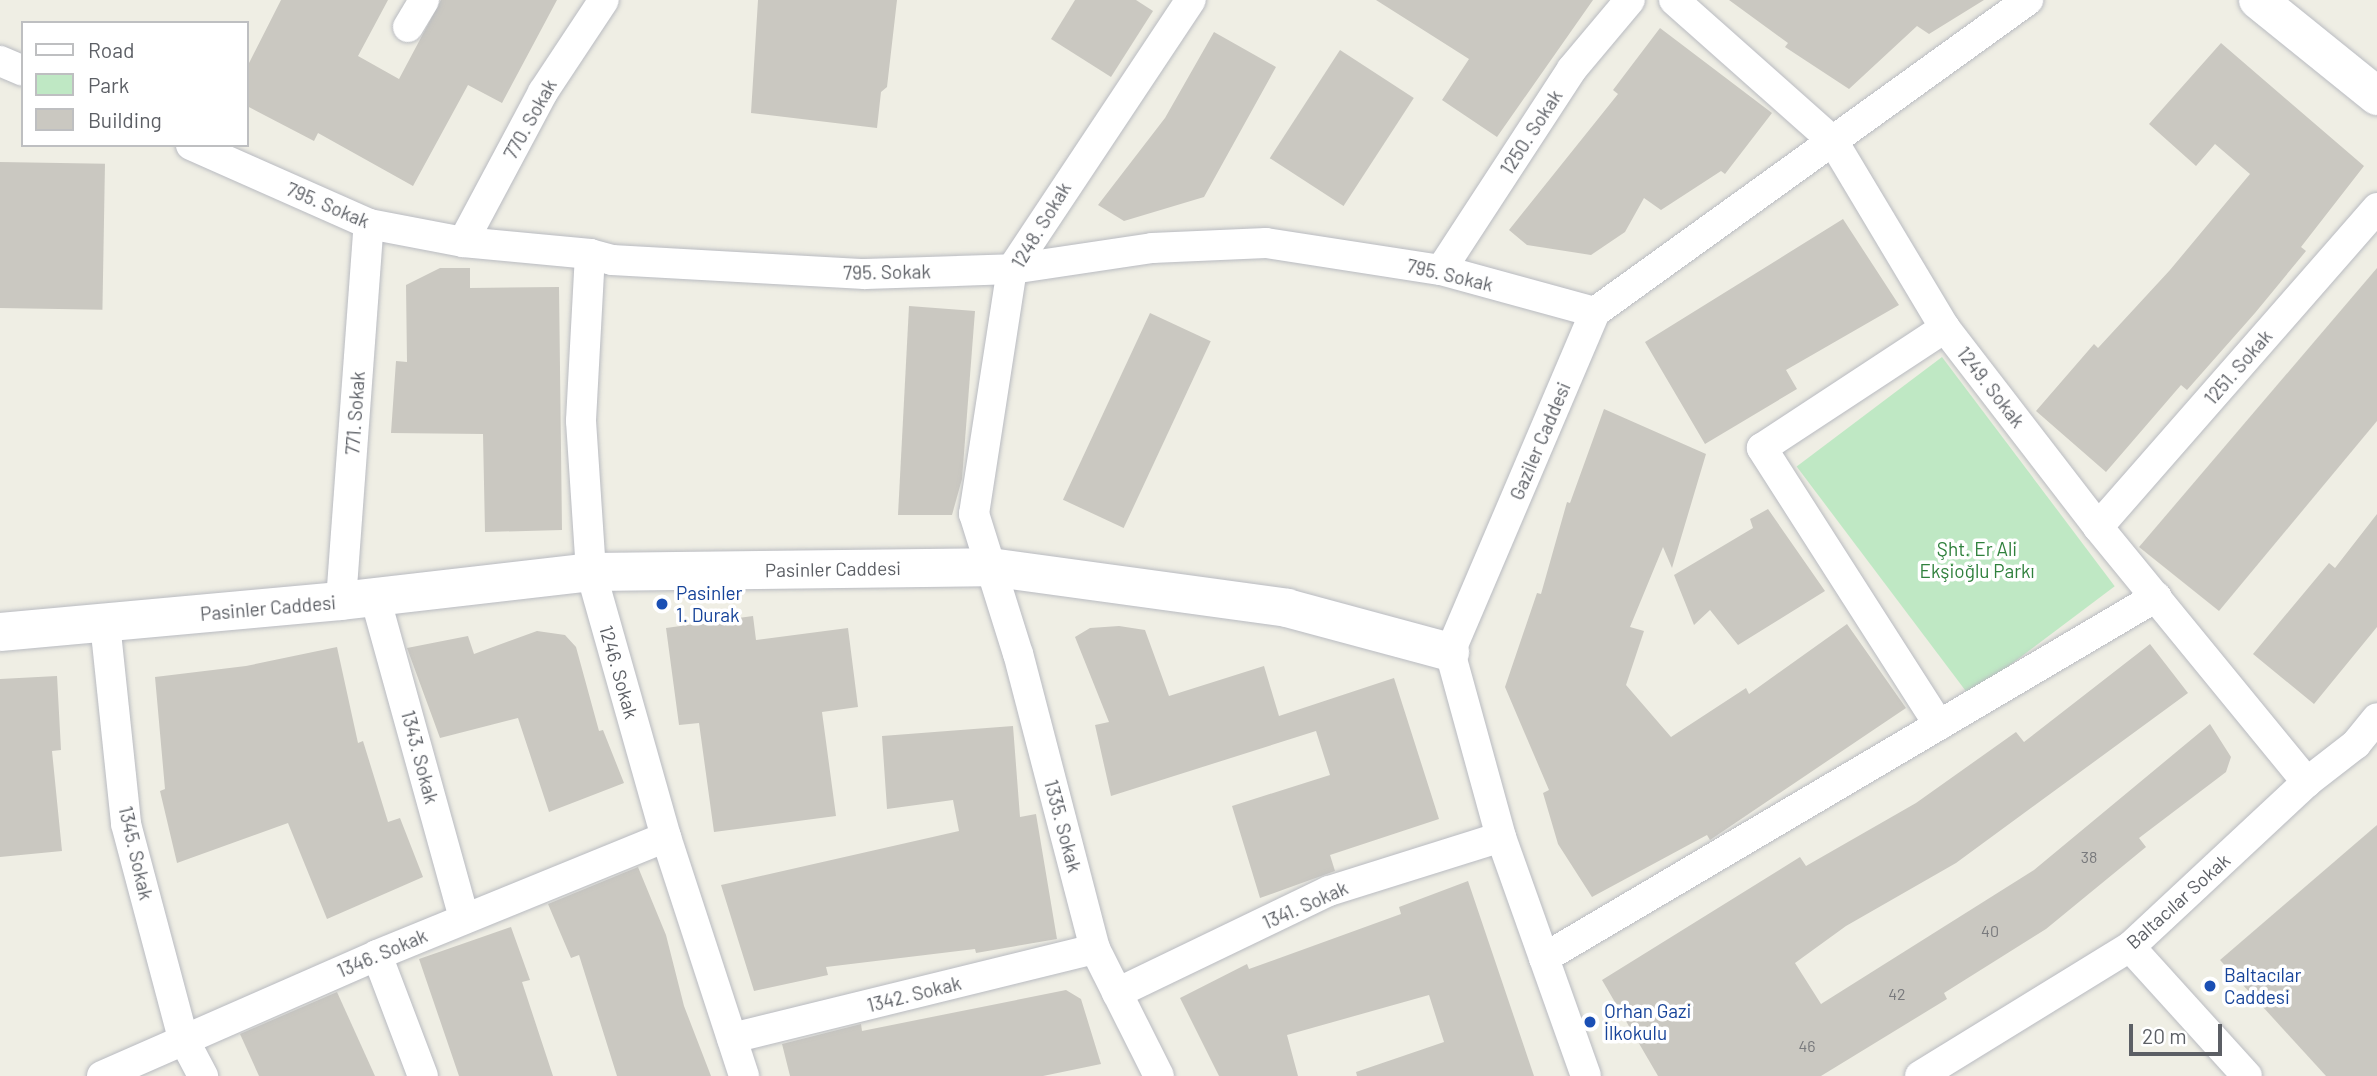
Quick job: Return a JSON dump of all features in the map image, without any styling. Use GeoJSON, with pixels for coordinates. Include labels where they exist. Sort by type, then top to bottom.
{"type":"FeatureCollection","features":[{"type":"Feature","properties":{"kind":"street"},"geometry":{"type":"LineString","coordinates":[[408,27],[424,0]]}},
{"type":"Feature","properties":{"kind":"street","name":"770. Sokak"},"geometry":{"type":"LineString","coordinates":[[463,242],[543,92],[604,0]]}},
{"type":"Feature","properties":{"kind":"street","name":"1248. Sokak"},"geometry":{"type":"LineString","coordinates":[[989,567],[974,514],[1012,269],[1191,0]]}},
{"type":"Feature","properties":{"kind":"street","name":"1250. Sokak"},"geometry":{"type":"LineString","coordinates":[[1441,270],[1572,69],[1630,0]]}},
{"type":"Feature","properties":{"kind":"street","name":"1249. Sokak"},"geometry":{"type":"LineString","coordinates":[[1674,0],[1833,141],[1945,328],[2098,527],[2306,782]]}},
{"type":"Feature","properties":{"kind":"street"},"geometry":{"type":"LineString","coordinates":[[1595,312],[2028,0]]}},
{"type":"Feature","properties":{"kind":"street"},"geometry":{"type":"LineString","coordinates":[[2258,0],[2377,96]]}},
{"type":"Feature","properties":{"kind":"street"},"geometry":{"type":"LineString","coordinates":[[0,61],[21,70]]}},
{"type":"Feature","properties":{"kind":"street","name":"795. Sokak"},"geometry":{"type":"LineString","coordinates":[[196,147],[369,224],[463,242],[590,254],[612,260],[865,274],[1012,269],[1152,248],[1266,243],[1441,270],[1595,312]]}},
{"type":"Feature","properties":{"kind":"street","name":"1251. Sokak"},"geometry":{"type":"LineString","coordinates":[[2098,527],[2377,208]]}},
{"type":"Feature","properties":{"kind":"street","name":"771. Sokak"},"geometry":{"type":"LineString","coordinates":[[358,599],[369,224]]}},
{"type":"Feature","properties":{"kind":"street","name":"1246. Sokak"},"geometry":{"type":"LineString","coordinates":[[590,254],[581,421],[591,572],[666,837],[744,1076]]}},
{"type":"Feature","properties":{"kind":"street","name":"Gaziler Caddesi"},"geometry":{"type":"LineString","coordinates":[[1450,652],[1595,312]]}},
{"type":"Feature","properties":{"kind":"street"},"geometry":{"type":"LineString","coordinates":[[1939,725],[1762,448],[1945,328]]}},
{"type":"Feature","properties":{"kind":"street","name":"Pasinler Caddesi"},"geometry":{"type":"LineString","coordinates":[[0,632],[358,599],[591,572],[989,567],[1287,608],[1450,652]]}},
{"type":"Feature","properties":{"kind":"street","name":"1335. Sokak"},"geometry":{"type":"LineString","coordinates":[[989,567],[1018,654],[1095,949],[1159,1076]]}},
{"type":"Feature","properties":{"kind":"street"},"geometry":{"type":"LineString","coordinates":[[1544,958],[2156,597]]}},
{"type":"Feature","properties":{"kind":"street","name":"1343. Sokak"},"geometry":{"type":"LineString","coordinates":[[358,599],[464,918]]}},
{"type":"Feature","properties":{"kind":"street","name":"1345. Sokak"},"geometry":{"type":"LineString","coordinates":[[105,623],[126,824],[183,1038],[202,1076]]}},
{"type":"Feature","properties":{"kind":"street"},"geometry":{"type":"LineString","coordinates":[[1450,652],[1501,837],[1586,1076]]}},
{"type":"Feature","properties":{"kind":"street","name":"Baltacılar Sokak"},"geometry":{"type":"LineString","coordinates":[[1920,1076],[2130,947],[2306,782],[2375,726]]}},
{"type":"Feature","properties":{"kind":"street","name":"1346. Sokak"},"geometry":{"type":"LineString","coordinates":[[102,1076],[183,1038],[464,918],[666,837]]}},
{"type":"Feature","properties":{"kind":"street","name":"1341. Sokak"},"geometry":{"type":"LineString","coordinates":[[1117,993],[1329,891],[1501,837]]}},
{"type":"Feature","properties":{"kind":"street"},"geometry":{"type":"LineString","coordinates":[[2130,947],[2247,1076]]}},
{"type":"Feature","properties":{"kind":"street","name":"1342. Sokak"},"geometry":{"type":"LineString","coordinates":[[732,1038],[1095,949]]}},
{"type":"Feature","properties":{"kind":"street"},"geometry":{"type":"LineString","coordinates":[[377,955],[423,1076]]}},
{"type":"Feature","properties":{"kind":"green space","name":"Şht. Er Ali Ekşioğlu Parkı"},"geometry":{"type":"Polygon","coordinates":[[[1942,357],[2115,586],[1969,696],[1797,467],[1942,357]]]}},
{"type":"Feature","properties":{"kind":"building"},"geometry":{"type":"Polygon","coordinates":[[[281,0],[388,0],[358,56],[399,79],[441,0],[557,0],[502,103],[468,85],[413,186],[318,133],[314,141],[248,107],[248,65],[281,0]]]}},
{"type":"Feature","properties":{"kind":"building"},"geometry":{"type":"Polygon","coordinates":[[[758,0],[897,0],[887,87],[881,92],[877,128],[751,113],[758,0]]]}},
{"type":"Feature","properties":{"kind":"building"},"geometry":{"type":"Polygon","coordinates":[[[1075,0],[1136,0],[1153,11],[1111,77],[1051,39],[1075,0]]]}},
{"type":"Feature","properties":{"kind":"building"},"geometry":{"type":"Polygon","coordinates":[[[1376,0],[1593,0],[1497,137],[1442,100],[1469,59],[1376,0]]]}},
{"type":"Feature","properties":{"kind":"building"},"geometry":{"type":"Polygon","coordinates":[[[1729,0],[1984,0],[1929,34],[1917,26],[1849,89],[1785,47],[1788,43],[1729,0]]]}},
{"type":"Feature","properties":{"kind":"building"},"geometry":{"type":"Polygon","coordinates":[[[1660,28],[1772,113],[1725,174],[1721,171],[1661,210],[1644,198],[1625,232],[1591,255],[1527,245],[1509,230],[1618,94],[1613,90],[1660,28]]]}},
{"type":"Feature","properties":{"kind":"building"},"geometry":{"type":"Polygon","coordinates":[[[1214,32],[1276,67],[1204,197],[1124,221],[1098,205],[1165,118],[1214,32]]]}},
{"type":"Feature","properties":{"kind":"building"},"geometry":{"type":"Polygon","coordinates":[[[2221,43],[2364,166],[2301,247],[2306,251],[2255,313],[2187,390],[2181,385],[2106,472],[2036,411],[2094,344],[2098,348],[2170,270],[2250,174],[2215,144],[2196,166],[2149,124],[2221,43]]]}},
{"type":"Feature","properties":{"kind":"building"},"geometry":{"type":"Polygon","coordinates":[[[1340,50],[1414,98],[1344,206],[1270,158],[1340,50]]]}},
{"type":"Feature","properties":{"kind":"building"},"geometry":{"type":"Polygon","coordinates":[[[0,162],[105,164],[102,310],[0,308],[0,162]]]}},
{"type":"Feature","properties":{"kind":"building"},"geometry":{"type":"Polygon","coordinates":[[[1843,219],[1899,305],[1786,370],[1797,389],[1705,444],[1645,342],[1843,219]]]}},
{"type":"Feature","properties":{"kind":"building"},"geometry":{"type":"Polygon","coordinates":[[[440,268],[470,268],[470,288],[559,287],[562,530],[485,532],[483,434],[391,433],[396,361],[407,362],[406,285],[440,268]]]}},
{"type":"Feature","properties":{"kind":"building"},"geometry":{"type":"Polygon","coordinates":[[[2377,268],[2377,421],[2219,611],[2139,547],[2377,268]]]}},
{"type":"Feature","properties":{"kind":"building"},"geometry":{"type":"Polygon","coordinates":[[[909,306],[975,311],[962,479],[952,515],[898,515],[909,306]]]}},
{"type":"Feature","properties":{"kind":"building"},"geometry":{"type":"Polygon","coordinates":[[[1150,313],[1211,341],[1124,528],[1063,500],[1150,313]]]}},
{"type":"Feature","properties":{"kind":"building"},"geometry":{"type":"Polygon","coordinates":[[[1604,409],[1706,454],[1672,568],[1663,547],[1630,627],[1644,631],[1626,685],[1671,737],[1746,688],[1749,694],[1847,624],[1906,708],[1710,840],[1707,835],[1592,897],[1558,844],[1543,793],[1549,790],[1505,687],[1537,593],[1541,594],[1567,502],[1570,503],[1604,409]]]}},
{"type":"Feature","properties":{"kind":"building"},"geometry":{"type":"Polygon","coordinates":[[[1768,509],[1825,591],[1738,645],[1710,610],[1694,625],[1674,575],[1753,528],[1750,519],[1768,509]]]}},
{"type":"Feature","properties":{"kind":"building"},"geometry":{"type":"Polygon","coordinates":[[[2377,514],[2377,627],[2314,704],[2253,654],[2329,563],[2335,568],[2377,514]]]}},
{"type":"Feature","properties":{"kind":"building"},"geometry":{"type":"Polygon","coordinates":[[[753,616],[756,640],[848,628],[858,707],[822,712],[836,816],[714,832],[699,723],[679,725],[666,628],[753,616]]]}},
{"type":"Feature","properties":{"kind":"building"},"geometry":{"type":"Polygon","coordinates":[[[1119,626],[1145,630],[1169,696],[1264,666],[1279,716],[1394,678],[1439,819],[1330,855],[1335,871],[1260,898],[1232,806],[1330,775],[1316,731],[1111,796],[1095,725],[1109,722],[1075,637],[1090,628],[1119,626]]]}},
{"type":"Feature","properties":{"kind":"building"},"geometry":{"type":"Polygon","coordinates":[[[537,631],[565,635],[576,647],[599,731],[603,730],[624,783],[549,812],[518,718],[440,738],[407,648],[468,636],[474,654],[537,631]]]}},
{"type":"Feature","properties":{"kind":"building"},"geometry":{"type":"Polygon","coordinates":[[[2150,644],[2188,693],[1956,863],[1846,926],[1795,963],[1821,1004],[2034,870],[2210,724],[2231,757],[2226,772],[2139,838],[2146,847],[2046,929],[1944,993],[1947,999],[1821,1076],[1658,1076],[1602,980],[1800,857],[1806,866],[1916,803],[2016,732],[2024,742],[2150,644]]]}},
{"type":"Feature","properties":{"kind":"building"},"geometry":{"type":"Polygon","coordinates":[[[337,647],[358,743],[363,741],[388,822],[400,818],[423,877],[327,919],[288,823],[177,863],[160,791],[165,789],[155,677],[246,666],[337,647]]]}},
{"type":"Feature","properties":{"kind":"building"},"geometry":{"type":"Polygon","coordinates":[[[57,676],[61,750],[52,751],[62,851],[0,857],[0,679],[57,676]]]}},
{"type":"Feature","properties":{"kind":"building"},"geometry":{"type":"Polygon","coordinates":[[[1013,726],[1020,817],[1036,814],[1057,939],[976,953],[975,949],[826,967],[828,975],[754,991],[721,885],[959,831],[953,800],[887,809],[882,736],[1013,726]]]}},
{"type":"Feature","properties":{"kind":"building"},"geometry":{"type":"Polygon","coordinates":[[[2377,825],[2377,1076],[2326,1076],[2220,960],[2377,825]]]}},
{"type":"Feature","properties":{"kind":"building"},"geometry":{"type":"Polygon","coordinates":[[[638,867],[666,935],[684,1006],[711,1076],[617,1076],[579,955],[571,958],[548,904],[638,867]]]}},
{"type":"Feature","properties":{"kind":"building"},"geometry":{"type":"Polygon","coordinates":[[[1468,881],[1534,1076],[1357,1076],[1356,1072],[1444,1042],[1429,995],[1287,1035],[1298,1076],[1219,1076],[1180,998],[1247,964],[1249,969],[1401,914],[1399,907],[1468,881]]]}},
{"type":"Feature","properties":{"kind":"building"},"geometry":{"type":"Polygon","coordinates":[[[511,927],[530,980],[522,982],[553,1076],[459,1076],[419,959],[511,927]]]}},
{"type":"Feature","properties":{"kind":"building"},"geometry":{"type":"Polygon","coordinates":[[[1066,990],[1081,999],[1101,1064],[1043,1076],[790,1076],[782,1044],[861,1024],[862,1031],[1066,990]]]}},
{"type":"Feature","properties":{"kind":"building"},"geometry":{"type":"Polygon","coordinates":[[[337,992],[375,1076],[259,1076],[240,1034],[337,992]]]}},
{"type":"Feature","properties":{"kind":"place","name":"Pasinler 1. Durak"},"geometry":{"type":"Point","coordinates":[662,604]}},
{"type":"Feature","properties":{"kind":"place","name":"Baltacılar Caddesi"},"geometry":{"type":"Point","coordinates":[2210,986]}},
{"type":"Feature","properties":{"kind":"place","name":"Orhan Gazi İlkokulu"},"geometry":{"type":"Point","coordinates":[1590,1022]}}]}
